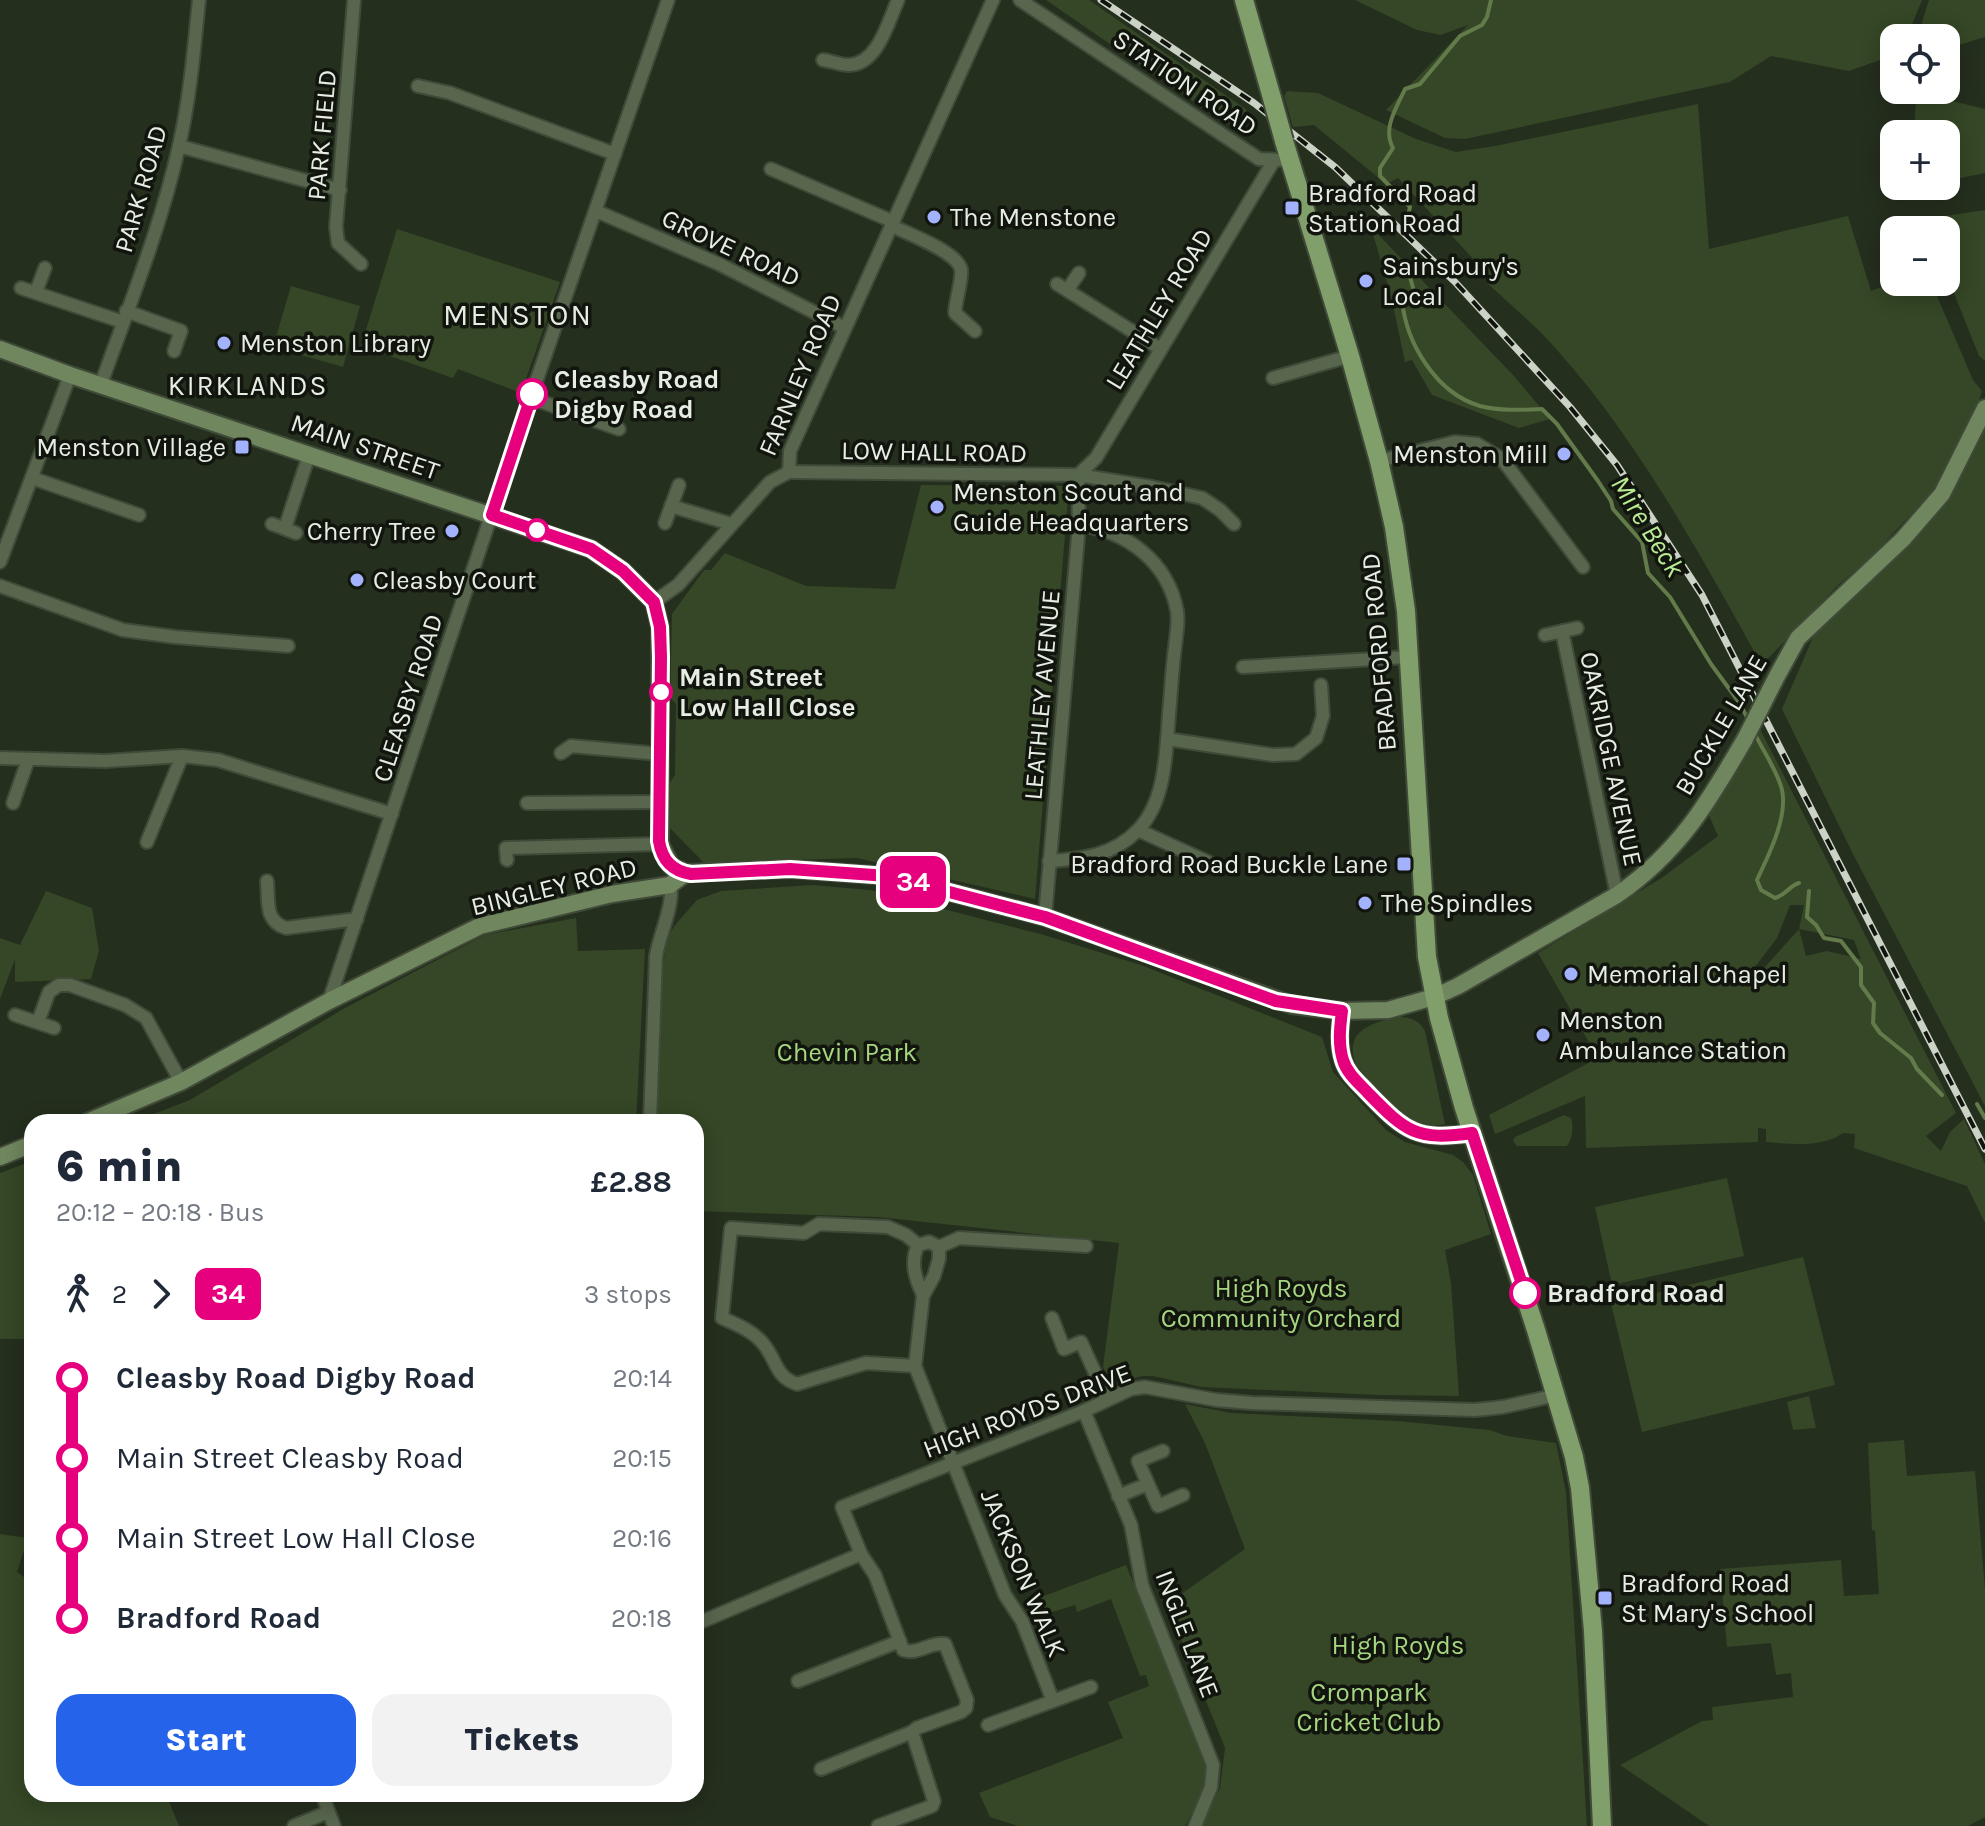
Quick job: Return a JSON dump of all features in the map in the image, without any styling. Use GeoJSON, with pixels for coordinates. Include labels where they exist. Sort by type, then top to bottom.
{"type":"FeatureCollection","features":[{"type":"Feature","properties":{"kind":"main road","name":"BRADFORD ROAD"},"geometry":{"type":"LineString","coordinates":[[1244,0],[1272,98],[1283,153],[1350,356],[1379,461],[1399,562],[1427,957],[1434,997],[1472,1133],[1557,1395],[1580,1488],[1593,1631],[1602,1826]]}},
{"type":"Feature","properties":{"kind":"street","name":"PARK ROAD"},"geometry":{"type":"LineString","coordinates":[[101,384],[159,217],[179,146],[199,0]]}},
{"type":"Feature","properties":{"kind":"street","name":"PARK FIELD"},"geometry":{"type":"LineString","coordinates":[[354,0],[336,227],[338,243],[361,264]]}},
{"type":"Feature","properties":{"kind":"street","name":"CLEASBY ROAD"},"geometry":{"type":"LineString","coordinates":[[329,1001],[668,0]]}},
{"type":"Feature","properties":{"kind":"street"},"geometry":{"type":"LineString","coordinates":[[823,60],[847,65],[860,63],[872,54],[898,0]]}},
{"type":"Feature","properties":{"kind":"street","name":"FARNLEY ROAD"},"geometry":{"type":"LineString","coordinates":[[654,602],[678,585],[770,482],[789,472],[790,451],[993,0]]}},
{"type":"Feature","properties":{"kind":"street","name":"STATION ROAD"},"geometry":{"type":"LineString","coordinates":[[1020,0],[1259,159],[1283,153]]}},
{"type":"Feature","properties":{"kind":"street"},"geometry":{"type":"LineString","coordinates":[[418,86],[450,93],[615,154]]}},
{"type":"Feature","properties":{"kind":"street"},"geometry":{"type":"LineString","coordinates":[[179,146],[340,190]]}},
{"type":"Feature","properties":{"kind":"street","name":"LEATHLEY ROAD"},"geometry":{"type":"LineString","coordinates":[[1078,475],[1096,458],[1159,348],[1283,153]]}},
{"type":"Feature","properties":{"kind":"street"},"geometry":{"type":"LineString","coordinates":[[771,169],[893,224],[938,248],[955,261],[961,271],[955,313],[975,331]]}},
{"type":"Feature","properties":{"kind":"street","name":"GROVE ROAD"},"geometry":{"type":"LineString","coordinates":[[596,211],[719,264],[845,328]]}},
{"type":"Feature","properties":{"kind":"street"},"geometry":{"type":"LineString","coordinates":[[36,292],[45,268]]}},
{"type":"Feature","properties":{"kind":"street"},"geometry":{"type":"LineString","coordinates":[[1079,273],[1062,287],[1159,348]]}},
{"type":"Feature","properties":{"kind":"street"},"geometry":{"type":"LineString","coordinates":[[21,288],[181,331],[174,351]]}},
{"type":"Feature","properties":{"kind":"street","name":"MAIN STREET"},"geometry":{"type":"LineString","coordinates":[[0,349],[591,549],[623,571],[654,602]]}},
{"type":"Feature","properties":{"kind":"street"},"geometry":{"type":"LineString","coordinates":[[1273,378],[1350,356]]}},
{"type":"Feature","properties":{"kind":"street"},"geometry":{"type":"LineString","coordinates":[[0,562],[70,375]]}},
{"type":"Feature","properties":{"kind":"street"},"geometry":{"type":"LineString","coordinates":[[531,398],[619,429]]}},
{"type":"Feature","properties":{"kind":"street","name":"BUCKLE LANE"},"geometry":{"type":"LineString","coordinates":[[1434,997],[1477,976],[1617,895],[1661,862],[1709,802],[1798,638],[1903,539],[1942,494],[1985,408]]}},
{"type":"Feature","properties":{"kind":"street"},"geometry":{"type":"LineString","coordinates":[[1379,461],[1455,442],[1477,444],[1502,459],[1583,567]]}},
{"type":"Feature","properties":{"kind":"street"},"geometry":{"type":"LineString","coordinates":[[272,524],[291,531],[309,455]]}},
{"type":"Feature","properties":{"kind":"street","name":"LOW HALL ROAD"},"geometry":{"type":"LineString","coordinates":[[789,472],[1078,475],[1202,498],[1234,524]]}},
{"type":"Feature","properties":{"kind":"street","name":"LEATHLEY AVENUE"},"geometry":{"type":"LineString","coordinates":[[1045,917],[1079,525],[1078,475]]}},
{"type":"Feature","properties":{"kind":"street"},"geometry":{"type":"LineString","coordinates":[[32,478],[139,515]]}},
{"type":"Feature","properties":{"kind":"street"},"geometry":{"type":"LineString","coordinates":[[665,523],[679,485]]}},
{"type":"Feature","properties":{"kind":"street"},"geometry":{"type":"LineString","coordinates":[[671,506],[731,524]]}},
{"type":"Feature","properties":{"kind":"street"},"geometry":{"type":"LineString","coordinates":[[1049,861],[1099,856],[1138,830],[1159,797],[1167,739],[1178,613],[1169,586],[1155,562],[1130,541],[1098,527],[1079,525]]}},
{"type":"Feature","properties":{"kind":"street"},"geometry":{"type":"LineString","coordinates":[[0,586],[123,630],[288,646]]}},
{"type":"Feature","properties":{"kind":"street"},"geometry":{"type":"LineString","coordinates":[[654,602],[660,642],[660,844],[671,866],[686,873],[790,869],[870,873],[1045,917],[1276,1001],[1342,1011],[1388,1010],[1434,997]]}},
{"type":"Feature","properties":{"kind":"street","name":"OAKRIDGE AVENUE"},"geometry":{"type":"LineString","coordinates":[[1545,635],[1577,628]]}},
{"type":"Feature","properties":{"kind":"street","name":"OAKRIDGE AVENUE"},"geometry":{"type":"LineString","coordinates":[[1562,631],[1617,895]]}},
{"type":"Feature","properties":{"kind":"street"},"geometry":{"type":"LineString","coordinates":[[1243,667],[1408,657]]}},
{"type":"Feature","properties":{"kind":"street"},"geometry":{"type":"LineString","coordinates":[[1167,739],[1273,755],[1296,754],[1316,738],[1323,716],[1322,685]]}},
{"type":"Feature","properties":{"kind":"street"},"geometry":{"type":"LineString","coordinates":[[561,753],[571,746],[660,754]]}},
{"type":"Feature","properties":{"kind":"street"},"geometry":{"type":"LineString","coordinates":[[0,758],[105,761],[182,756],[218,760],[392,814]]}},
{"type":"Feature","properties":{"kind":"street"},"geometry":{"type":"LineString","coordinates":[[147,842],[182,756]]}},
{"type":"Feature","properties":{"kind":"street"},"geometry":{"type":"LineString","coordinates":[[13,803],[28,760]]}},
{"type":"Feature","properties":{"kind":"street"},"geometry":{"type":"LineString","coordinates":[[527,803],[659,802]]}},
{"type":"Feature","properties":{"kind":"street"},"geometry":{"type":"LineString","coordinates":[[1138,830],[1208,862]]}},
{"type":"Feature","properties":{"kind":"street"},"geometry":{"type":"LineString","coordinates":[[507,860],[506,848],[660,844]]}},
{"type":"Feature","properties":{"kind":"street","name":"BINGLEY ROAD"},"geometry":{"type":"LineString","coordinates":[[106,1114],[181,1082],[329,1001],[480,926],[612,894],[670,885],[686,873]]}},
{"type":"Feature","properties":{"kind":"street"},"geometry":{"type":"LineString","coordinates":[[267,881],[270,917],[275,925],[286,928],[357,919]]}},
{"type":"Feature","properties":{"kind":"street"},"geometry":{"type":"LineString","coordinates":[[650,1114],[656,956],[672,899],[670,885]]}},
{"type":"Feature","properties":{"kind":"street"},"geometry":{"type":"LineString","coordinates":[[38,1022],[49,992],[59,985],[70,985],[125,1005],[146,1018],[181,1082]]}},
{"type":"Feature","properties":{"kind":"street"},"geometry":{"type":"LineString","coordinates":[[1342,1011],[1340,1041],[1344,1064],[1396,1121],[1422,1134],[1447,1136],[1472,1133]]}},
{"type":"Feature","properties":{"kind":"street"},"geometry":{"type":"LineString","coordinates":[[15,1015],[54,1028]]}},
{"type":"Feature","properties":{"kind":"street"},"geometry":{"type":"LineString","coordinates":[[0,1157],[24,1147]]}},
{"type":"Feature","properties":{"kind":"street"},"geometry":{"type":"LineString","coordinates":[[918,1245],[906,1235],[888,1227],[819,1224],[804,1233],[731,1228],[722,1318],[754,1335],[766,1347],[782,1375],[797,1384],[866,1363],[915,1366],[923,1295],[934,1276],[939,1247]]}},
{"type":"Feature","properties":{"kind":"street"},"geometry":{"type":"LineString","coordinates":[[939,1247],[959,1238],[1086,1246]]}},
{"type":"Feature","properties":{"kind":"street"},"geometry":{"type":"LineString","coordinates":[[923,1295],[913,1268],[913,1255],[918,1245],[929,1242],[939,1247]]}},
{"type":"Feature","properties":{"kind":"street"},"geometry":{"type":"LineString","coordinates":[[1052,1318],[1064,1349],[1081,1342],[1107,1399]]}},
{"type":"Feature","properties":{"kind":"street","name":"JACKSON WALK"},"geometry":{"type":"LineString","coordinates":[[915,1366],[1005,1595],[1022,1621],[1053,1701]]}},
{"type":"Feature","properties":{"kind":"street","name":"HIGH ROYDS DRIVE"},"geometry":{"type":"LineString","coordinates":[[861,1554],[842,1507],[1084,1411],[1131,1389],[1145,1387],[1252,1403],[1475,1410],[1557,1395]]}},
{"type":"Feature","properties":{"kind":"street","name":"INGLE LANE"},"geometry":{"type":"LineString","coordinates":[[1084,1411],[1131,1525],[1142,1585],[1213,1765],[1211,1787],[1195,1826]]}},
{"type":"Feature","properties":{"kind":"street"},"geometry":{"type":"LineString","coordinates":[[1163,1451],[1138,1461],[1148,1484],[1158,1506],[1183,1495]]}},
{"type":"Feature","properties":{"kind":"street"},"geometry":{"type":"LineString","coordinates":[[1118,1496],[1148,1484]]}},
{"type":"Feature","properties":{"kind":"street"},"geometry":{"type":"LineString","coordinates":[[704,1621],[861,1554],[875,1575],[903,1650],[911,1652],[936,1643],[945,1644],[967,1700],[966,1708],[821,1769]]}},
{"type":"Feature","properties":{"kind":"street"},"geometry":{"type":"LineString","coordinates":[[798,1681],[900,1641]]}},
{"type":"Feature","properties":{"kind":"street"},"geometry":{"type":"LineString","coordinates":[[988,1725],[1091,1687]]}},
{"type":"Feature","properties":{"kind":"street"},"geometry":{"type":"LineString","coordinates":[[878,1826],[932,1806],[934,1801],[912,1732]]}},
{"type":"Feature","properties":{"kind":"street"},"geometry":{"type":"LineString","coordinates":[[325,1802],[334,1826]]}},
{"type":"Feature","properties":{"kind":"street"},"geometry":{"type":"LineString","coordinates":[[294,1826],[328,1812]]}},
{"type":"Feature","properties":{"kind":"green space"},"geometry":{"type":"Polygon","coordinates":[[[1046,0],[1089,0],[1247,110],[1236,129],[1211,110],[1216,101],[1201,90],[1193,101],[1046,0]]]}},
{"type":"Feature","properties":{"kind":"green space"},"geometry":{"type":"Polygon","coordinates":[[[1355,0],[1922,0],[1912,24],[1880,24],[1880,60],[1849,71],[1771,56],[1730,82],[1465,139],[1445,138],[1386,110],[1468,25],[1441,35],[1417,30],[1355,0]]]}},
{"type":"Feature","properties":{"kind":"green space"},"geometry":{"type":"Polygon","coordinates":[[[1929,0],[1985,0],[1985,37],[1960,45],[1960,24],[1921,24],[1929,0]]]}},
{"type":"Feature","properties":{"kind":"green space"},"geometry":{"type":"Polygon","coordinates":[[[1287,91],[1318,93],[1416,139],[1456,152],[1698,104],[1709,249],[1848,216],[1871,291],[1880,287],[1880,296],[1937,296],[1973,380],[1982,391],[1977,408],[1932,492],[1762,665],[1643,462],[1557,350],[1487,283],[1491,278],[1398,178],[1386,184],[1314,125],[1293,127],[1284,96],[1287,91]]]}},
{"type":"Feature","properties":{"kind":"green space"},"geometry":{"type":"Polygon","coordinates":[[[1960,103],[1985,109],[1985,173],[1960,178],[1960,120],[1915,120],[1916,104],[1960,103]]]}},
{"type":"Feature","properties":{"kind":"green space"},"geometry":{"type":"Polygon","coordinates":[[[1985,210],[1985,361],[1979,356],[1955,296],[1960,296],[1960,216],[1945,216],[1985,210]]]}},
{"type":"Feature","properties":{"kind":"green space"},"geometry":{"type":"Polygon","coordinates":[[[1371,227],[1513,375],[1550,419],[1519,428],[1432,395],[1412,360],[1405,362],[1391,296],[1371,227]]]}},
{"type":"Feature","properties":{"kind":"green space"},"geometry":{"type":"Polygon","coordinates":[[[397,229],[560,282],[521,393],[458,369],[453,378],[361,346],[397,229]]]}},
{"type":"Feature","properties":{"kind":"green space"},"geometry":{"type":"Polygon","coordinates":[[[291,286],[360,306],[343,367],[273,347],[291,286]]]}},
{"type":"Feature","properties":{"kind":"green space"},"geometry":{"type":"Polygon","coordinates":[[[1985,421],[1985,1106],[1854,856],[1782,709],[1817,628],[1911,541],[1985,421]]]}},
{"type":"Feature","properties":{"kind":"green space"},"geometry":{"type":"Polygon","coordinates":[[[921,485],[1069,486],[1035,899],[857,858],[704,863],[667,825],[669,784],[675,775],[676,704],[670,698],[672,614],[704,570],[711,570],[725,553],[806,586],[895,589],[921,485]]]}},
{"type":"Feature","properties":{"kind":"green space"},"geometry":{"type":"Polygon","coordinates":[[[1759,727],[1956,1113],[1926,1136],[1941,1151],[1950,1132],[1964,1119],[1985,1164],[1985,1223],[1967,1186],[1854,1148],[1855,1134],[1843,1133],[1816,1143],[1786,1144],[1766,1142],[1766,1129],[1758,1128],[1758,1142],[1586,1148],[1585,1096],[1495,1134],[1489,1115],[1598,1058],[1538,953],[1663,877],[1718,836],[1708,813],[1759,727]],[[1790,905],[1777,938],[1755,967],[1755,978],[1799,929],[1804,905],[1790,905]],[[1799,929],[1806,956],[1827,951],[1861,959],[1854,940],[1799,929]]]}},
{"type":"Feature","properties":{"kind":"green space","name":"Chevin Park"},"geometry":{"type":"Polygon","coordinates":[[[812,885],[870,890],[1044,935],[1141,965],[1322,1037],[1333,1072],[1386,1130],[1405,1142],[1453,1155],[1473,1175],[1491,1234],[1445,1250],[1451,1283],[1459,1396],[1201,1387],[1153,1376],[1142,1376],[1113,1385],[1103,1367],[1119,1243],[878,1217],[704,1211],[704,1114],[654,1114],[659,1007],[666,940],[697,900],[721,891],[812,885]]]}},
{"type":"Feature","properties":{"kind":"green space"},"geometry":{"type":"Polygon","coordinates":[[[46,891],[92,908],[99,951],[91,979],[15,982],[15,959],[0,999],[0,938],[20,945],[46,891]]]}},
{"type":"Feature","properties":{"kind":"green space"},"geometry":{"type":"Polygon","coordinates":[[[576,918],[578,951],[645,949],[636,1114],[154,1114],[190,1100],[345,1008],[485,935],[576,918]]]}},
{"type":"Feature","properties":{"kind":"green space"},"geometry":{"type":"Polygon","coordinates":[[[1395,1017],[1412,1019],[1425,1031],[1445,1124],[1416,1123],[1405,1117],[1384,1099],[1356,1065],[1353,1044],[1356,1037],[1368,1027],[1395,1017]]]}},
{"type":"Feature","properties":{"kind":"green space"},"geometry":{"type":"Polygon","coordinates":[[[1564,1115],[1571,1118],[1572,1125],[1567,1146],[1517,1146],[1513,1141],[1515,1137],[1564,1115]]]}},
{"type":"Feature","properties":{"kind":"green space"},"geometry":{"type":"Polygon","coordinates":[[[24,1164],[24,1339],[0,1339],[0,1173],[24,1164]]]}},
{"type":"Feature","properties":{"kind":"green space"},"geometry":{"type":"Polygon","coordinates":[[[1727,1178],[1744,1256],[1612,1285],[1595,1207],[1727,1178]]]}},
{"type":"Feature","properties":{"kind":"green space"},"geometry":{"type":"Polygon","coordinates":[[[1803,1257],[1835,1385],[1642,1432],[1611,1304],[1803,1257]]]}},
{"type":"Feature","properties":{"kind":"green space"},"geometry":{"type":"Polygon","coordinates":[[[1809,1396],[1816,1428],[1793,1430],[1787,1402],[1809,1396]]]}},
{"type":"Feature","properties":{"kind":"green space","name":"High Royds"},"geometry":{"type":"Polygon","coordinates":[[[1185,1404],[1231,1413],[1397,1421],[1490,1430],[1507,1436],[1556,1443],[1566,1492],[1587,1826],[1201,1826],[1220,1788],[1225,1748],[1167,1604],[1245,1549],[1205,1443],[1185,1404]]]}},
{"type":"Feature","properties":{"kind":"green space"},"geometry":{"type":"Polygon","coordinates":[[[1904,1440],[1907,1476],[1975,1471],[1985,1589],[1985,1817],[1968,1826],[1709,1826],[1620,1765],[1702,1721],[1713,1720],[1712,1707],[1793,1697],[1791,1673],[1776,1675],[1771,1643],[1727,1647],[1720,1569],[1841,1560],[1844,1596],[1879,1594],[1868,1443],[1904,1440]]]}},
{"type":"Feature","properties":{"kind":"green space"},"geometry":{"type":"Polygon","coordinates":[[[0,1534],[24,1537],[24,1550],[17,1572],[24,1577],[24,1802],[169,1802],[179,1826],[0,1826],[0,1534]]]}},
{"type":"Feature","properties":{"kind":"green space"},"geometry":{"type":"Polygon","coordinates":[[[1126,1565],[1205,1756],[1204,1785],[1185,1826],[1018,1826],[990,1817],[979,1793],[1123,1738],[1108,1702],[1149,1686],[1146,1675],[1140,1676],[1111,1599],[1077,1612],[1075,1605],[1033,1618],[1028,1602],[1126,1565]]]}},
{"type":"Feature","properties":{"kind":"waterway","name":"Mire Beck"},"geometry":{"type":"LineString","coordinates":[[1408,216],[1410,207],[1380,176],[1380,168],[1393,148],[1389,133],[1392,118],[1405,89],[1420,84],[1460,36],[1482,25],[1491,0]]}},
{"type":"Feature","properties":{"kind":"waterway","name":"Mire Beck"},"geometry":{"type":"LineString","coordinates":[[1407,267],[1414,291],[1402,300],[1405,316],[1426,364],[1450,390],[1464,399],[1495,409],[1542,409],[1557,424],[1598,481],[1613,509],[1642,542],[1648,573],[1670,597],[1749,722]]}},
{"type":"Feature","properties":{"kind":"waterway","name":"Mire Beck"},"geometry":{"type":"LineString","coordinates":[[1755,734],[1777,776],[1783,801],[1776,836],[1757,880],[1761,890],[1775,898],[1799,883]]}},
{"type":"Feature","properties":{"kind":"waterway","name":"Mire Beck"},"geometry":{"type":"LineString","coordinates":[[1809,891],[1807,917],[1824,938],[1841,941],[1861,967],[1861,985],[1874,1003],[1873,1023],[1880,1033],[1911,1058],[1917,1069],[1942,1095]]}},
{"type":"Feature","properties":{"kind":"waterway","name":"Mire Beck"},"geometry":{"type":"LineString","coordinates":[[1977,1104],[1985,1118]]}},
{"type":"Feature","properties":{"kind":"railway"},"geometry":{"type":"LineString","coordinates":[[1101,0],[1254,103],[1335,167],[1455,282],[1570,407],[1617,465],[1702,595],[1985,1149]]}},
{"type":"Feature","properties":{"kind":"bus line","name":"34"},"geometry":{"type":"LineString","coordinates":[[532,394],[492,515],[591,549],[623,571],[654,602],[660,627],[661,657],[659,841],[671,866],[691,874],[790,869],[888,876],[1045,917],[1276,1001],[1342,1011],[1340,1041],[1344,1064],[1396,1121],[1422,1134],[1447,1136],[1472,1133],[1525,1293]]}},
{"type":"Feature","properties":{"kind":"place","name":"Bradford Road Station Road"},"geometry":{"type":"Point","coordinates":[1292,208]}},
{"type":"Feature","properties":{"kind":"place","name":"The Menstone"},"geometry":{"type":"Point","coordinates":[934,217]}},
{"type":"Feature","properties":{"kind":"place","name":"Sainsbury's Local"},"geometry":{"type":"Point","coordinates":[1366,281]}},
{"type":"Feature","properties":{"kind":"place","name":"Menston Library"},"geometry":{"type":"Point","coordinates":[224,343]}},
{"type":"Feature","properties":{"kind":"place","name":"Cleasby Road Digby Road"},"geometry":{"type":"Point","coordinates":[532,394]}},
{"type":"Feature","properties":{"kind":"place","name":"Menston Village"},"geometry":{"type":"Point","coordinates":[242,447]}},
{"type":"Feature","properties":{"kind":"place","name":"Menston Mill"},"geometry":{"type":"Point","coordinates":[1564,454]}},
{"type":"Feature","properties":{"kind":"place","name":"Menston Scout and Guide Headquarters"},"geometry":{"type":"Point","coordinates":[937,507]}},
{"type":"Feature","properties":{"kind":"place","name":"Cherry Tree"},"geometry":{"type":"Point","coordinates":[452,531]}},
{"type":"Feature","properties":{"kind":"place","name":"Cleasby Court"},"geometry":{"type":"Point","coordinates":[357,580]}},
{"type":"Feature","properties":{"kind":"place","name":"Main Street Low Hall Close"},"geometry":{"type":"Point","coordinates":[661,692]}},
{"type":"Feature","properties":{"kind":"place","name":"Bradford Road Buckle Lane"},"geometry":{"type":"Point","coordinates":[1404,864]}},
{"type":"Feature","properties":{"kind":"place","name":"The Spindles"},"geometry":{"type":"Point","coordinates":[1365,903]}},
{"type":"Feature","properties":{"kind":"place","name":"Memorial Chapel"},"geometry":{"type":"Point","coordinates":[1571,974]}},
{"type":"Feature","properties":{"kind":"place","name":"Menston Ambulance Station"},"geometry":{"type":"Point","coordinates":[1543,1035]}},
{"type":"Feature","properties":{"kind":"place","name":"Bradford Road"},"geometry":{"type":"Point","coordinates":[1525,1293]}},
{"type":"Feature","properties":{"kind":"place","name":"Bradford Road St Mary's School"},"geometry":{"type":"Point","coordinates":[1605,1598]}},
{"type":"Feature","properties":{"kind":"district","name":"MENSTON"},"geometry":{"type":"Point","coordinates":[518,315]}},
{"type":"Feature","properties":{"kind":"district","name":"KIRKLANDS"},"geometry":{"type":"Point","coordinates":[248,385]}},
{"type":"Feature","properties":{"kind":"park label","name":"High Royds Community Orchard"},"geometry":{"type":"Point","coordinates":[1281,1303]}},
{"type":"Feature","properties":{"kind":"park label","name":"Crompark Cricket Club"},"geometry":{"type":"Point","coordinates":[1369,1707]}}]}
